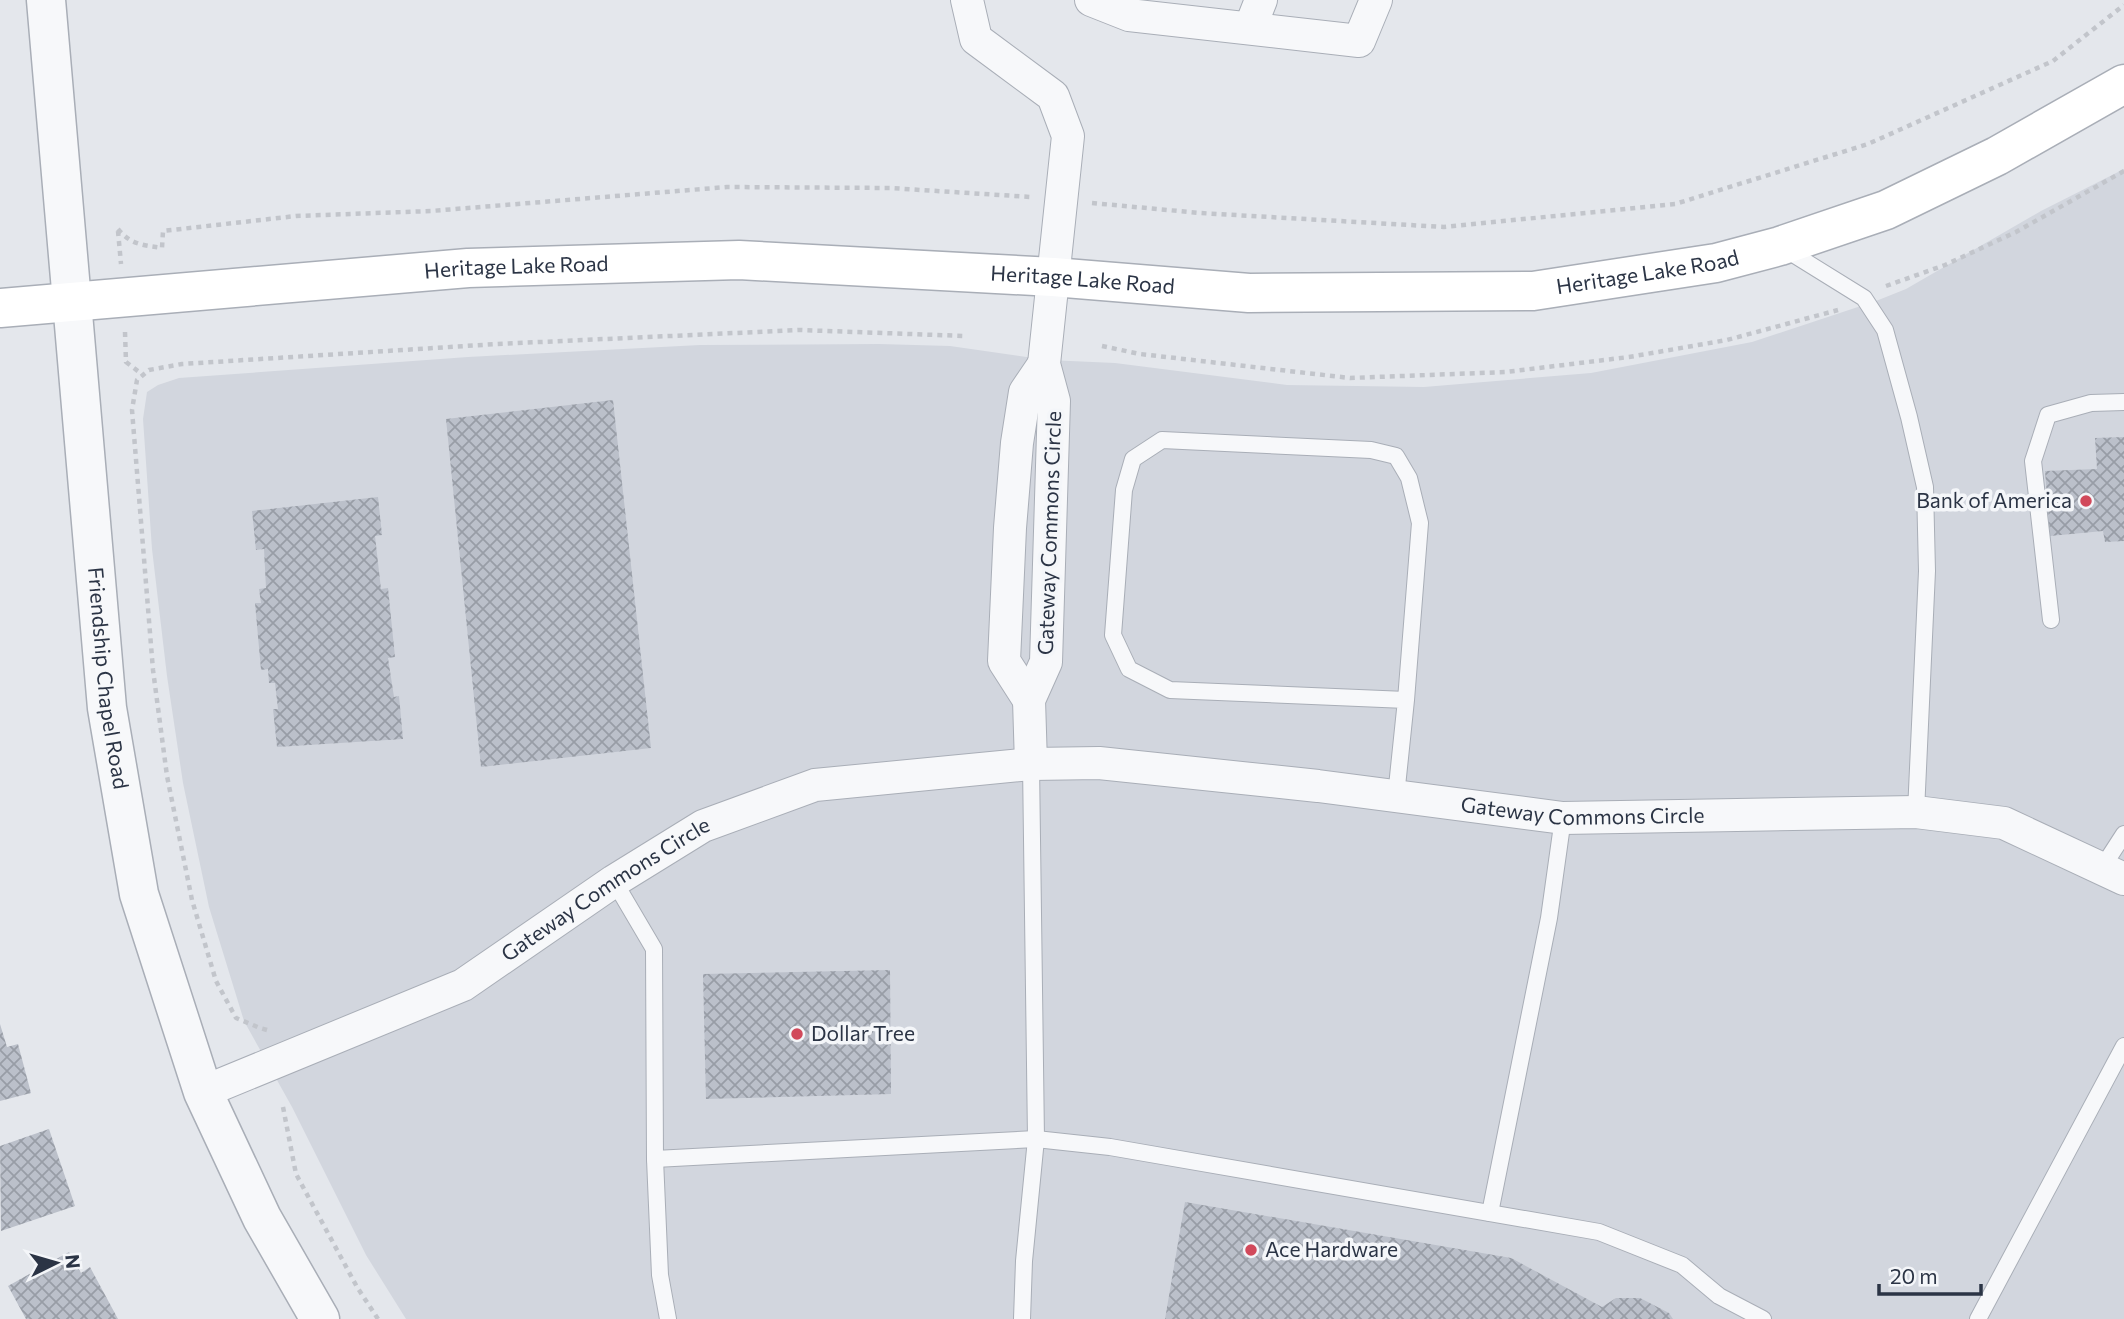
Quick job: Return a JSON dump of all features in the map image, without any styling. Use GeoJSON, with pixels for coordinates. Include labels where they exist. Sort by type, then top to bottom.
{"type":"FeatureCollection","features":[{"type":"Feature","properties":{"kind":"main road","name":"Heritage Lake Road"},"geometry":{"type":"LineString","coordinates":[[0,308],[468,268],[739,260],[1053,277],[1249,293],[1533,291],[1716,264],[1780,246],[1886,210],[1997,156],[2124,84]]}},
{"type":"Feature","properties":{"kind":"street","name":"Friendship Chapel Road"},"geometry":{"type":"LineString","coordinates":[[46,0],[107,708],[139,894],[203,1092],[262,1218],[320,1319]]}},
{"type":"Feature","properties":{"kind":"street","name":"Gateway Commons Circle"},"geometry":{"type":"LineString","coordinates":[[967,0],[976,38],[1053,96],[1068,136],[1044,364],[1054,401],[1046,662],[1029,700],[1031,764]]}},
{"type":"Feature","properties":{"kind":"street"},"geometry":{"type":"LineString","coordinates":[[1091,0],[1129,15],[1255,14],[1359,41],[1376,0]]}},
{"type":"Feature","properties":{"kind":"street","name":"Gateway Commons Circle"},"geometry":{"type":"LineString","coordinates":[[1029,700],[1004,661],[1017,443],[1025,392],[1044,364]]}},
{"type":"Feature","properties":{"kind":"street","name":"Gateway Commons Circle"},"geometry":{"type":"LineString","coordinates":[[203,1092],[463,985],[614,881],[703,826],[814,785],[1031,764],[1098,763],[1396,796],[1563,818],[1916,813],[2004,823],[2113,873]]}},
{"type":"Feature","properties":{"kind":"lane"},"geometry":{"type":"LineString","coordinates":[[1780,246],[1864,298],[1885,330],[1909,417],[1925,487],[1927,571],[1916,813]]}},
{"type":"Feature","properties":{"kind":"lane"},"geometry":{"type":"LineString","coordinates":[[2050,621],[2033,461],[2048,415],[2091,403],[2124,402]]}},
{"type":"Feature","properties":{"kind":"lane"},"geometry":{"type":"LineString","coordinates":[[1396,796],[1406,700],[1420,523],[1409,478],[1396,456],[1371,450],[1162,440],[1133,459],[1124,490],[1113,635],[1129,669],[1170,690],[1406,700]]}},
{"type":"Feature","properties":{"kind":"lane"},"geometry":{"type":"LineString","coordinates":[[1022,1319],[1024,1261],[1036,1139],[1031,764]]}},
{"type":"Feature","properties":{"kind":"lane"},"geometry":{"type":"LineString","coordinates":[[1490,1213],[1549,919],[1563,818]]}},
{"type":"Feature","properties":{"kind":"lane"},"geometry":{"type":"LineString","coordinates":[[2113,873],[2124,834]]}},
{"type":"Feature","properties":{"kind":"lane"},"geometry":{"type":"LineString","coordinates":[[614,881],[654,949],[655,1159],[660,1275],[668,1319]]}},
{"type":"Feature","properties":{"kind":"lane"},"geometry":{"type":"LineString","coordinates":[[1978,1319],[2124,1046]]}},
{"type":"Feature","properties":{"kind":"lane"},"geometry":{"type":"LineString","coordinates":[[655,1159],[1036,1139],[1111,1147],[1599,1232],[1682,1265],[1719,1296],[1763,1319]]}},
{"type":"Feature","properties":{"kind":"path"},"geometry":{"type":"LineString","coordinates":[[1110,204],[1200,214],[1444,227],[1675,204],[1868,144],[2053,61],[2124,5]]}},
{"type":"Feature","properties":{"kind":"path"},"geometry":{"type":"LineString","coordinates":[[1884,287],[1945,265],[2016,232],[2124,171]]}},
{"type":"Feature","properties":{"kind":"path"},"geometry":{"type":"LineString","coordinates":[[118,229],[126,239],[162,248],[163,231],[296,216],[431,211],[727,187],[890,188],[1019,196]]}},
{"type":"Feature","properties":{"kind":"path"},"geometry":{"type":"LineString","coordinates":[[1102,346],[1140,354],[1350,378],[1506,372],[1629,358],[1727,340],[1842,309]]}},
{"type":"Feature","properties":{"kind":"path"},"geometry":{"type":"LineString","coordinates":[[268,1030],[236,1018],[216,981],[191,900],[167,776],[153,670],[132,410],[138,380],[143,375],[149,370],[181,363],[524,342],[800,330],[965,336]]}},
{"type":"Feature","properties":{"kind":"path"},"geometry":{"type":"LineString","coordinates":[[126,362],[143,375]]}},
{"type":"Feature","properties":{"kind":"path"},"geometry":{"type":"LineString","coordinates":[[283,1107],[296,1174],[357,1287],[378,1319]]}},
{"type":"Feature","properties":{"kind":"shaded area"},"geometry":{"type":"Polygon","coordinates":[[[2124,169],[2124,1319],[406,1319],[366,1255],[292,1107],[244,1021],[209,907],[183,783],[167,676],[152,549],[143,419],[147,392],[179,378],[468,357],[700,345],[950,346],[1048,360],[1115,363],[1287,385],[1424,387],[1591,373],[1752,342],[1876,301],[1906,289],[2041,211],[2124,169]]]}},
{"type":"Feature","properties":{"kind":"building"},"geometry":{"type":"Polygon","coordinates":[[[613,400],[651,748],[481,767],[446,419],[613,400]]]}},
{"type":"Feature","properties":{"kind":"building","name":"Bank of America"},"geometry":{"type":"Polygon","coordinates":[[[2124,437],[2124,541],[2105,542],[2103,531],[2050,536],[2045,471],[2097,469],[2095,438],[2124,437]]]}},
{"type":"Feature","properties":{"kind":"building"},"geometry":{"type":"Polygon","coordinates":[[[378,497],[382,535],[375,536],[381,589],[388,588],[395,657],[388,658],[394,697],[399,696],[403,739],[277,747],[273,709],[278,709],[275,683],[269,683],[268,669],[261,670],[255,603],[261,603],[259,589],[266,588],[264,549],[256,550],[252,511],[378,497]]]}},
{"type":"Feature","properties":{"kind":"building","name":"Dollar Tree"},"geometry":{"type":"Polygon","coordinates":[[[890,970],[891,1094],[706,1099],[703,974],[890,970]]]}},
{"type":"Feature","properties":{"kind":"building"},"geometry":{"type":"Polygon","coordinates":[[[0,1024],[7,1047],[18,1044],[31,1093],[0,1101],[0,1024]]]}},
{"type":"Feature","properties":{"kind":"building"},"geometry":{"type":"Polygon","coordinates":[[[49,1129],[75,1206],[1,1231],[0,1146],[49,1129]]]}},
{"type":"Feature","properties":{"kind":"building"},"geometry":{"type":"Polygon","coordinates":[[[1185,1202],[1511,1258],[1602,1307],[1616,1298],[1640,1298],[1669,1313],[1673,1319],[1165,1319],[1185,1202]]]}},
{"type":"Feature","properties":{"kind":"building"},"geometry":{"type":"Polygon","coordinates":[[[69,1252],[81,1273],[90,1267],[118,1319],[26,1319],[8,1286],[69,1252]]]}},
{"type":"Feature","properties":{"kind":"place","name":"Bank of America"},"geometry":{"type":"Point","coordinates":[2086,501]}},
{"type":"Feature","properties":{"kind":"place","name":"Dollar Tree"},"geometry":{"type":"Point","coordinates":[797,1034]}},
{"type":"Feature","properties":{"kind":"place","name":"Ace Hardware"},"geometry":{"type":"Point","coordinates":[1251,1250]}}]}
